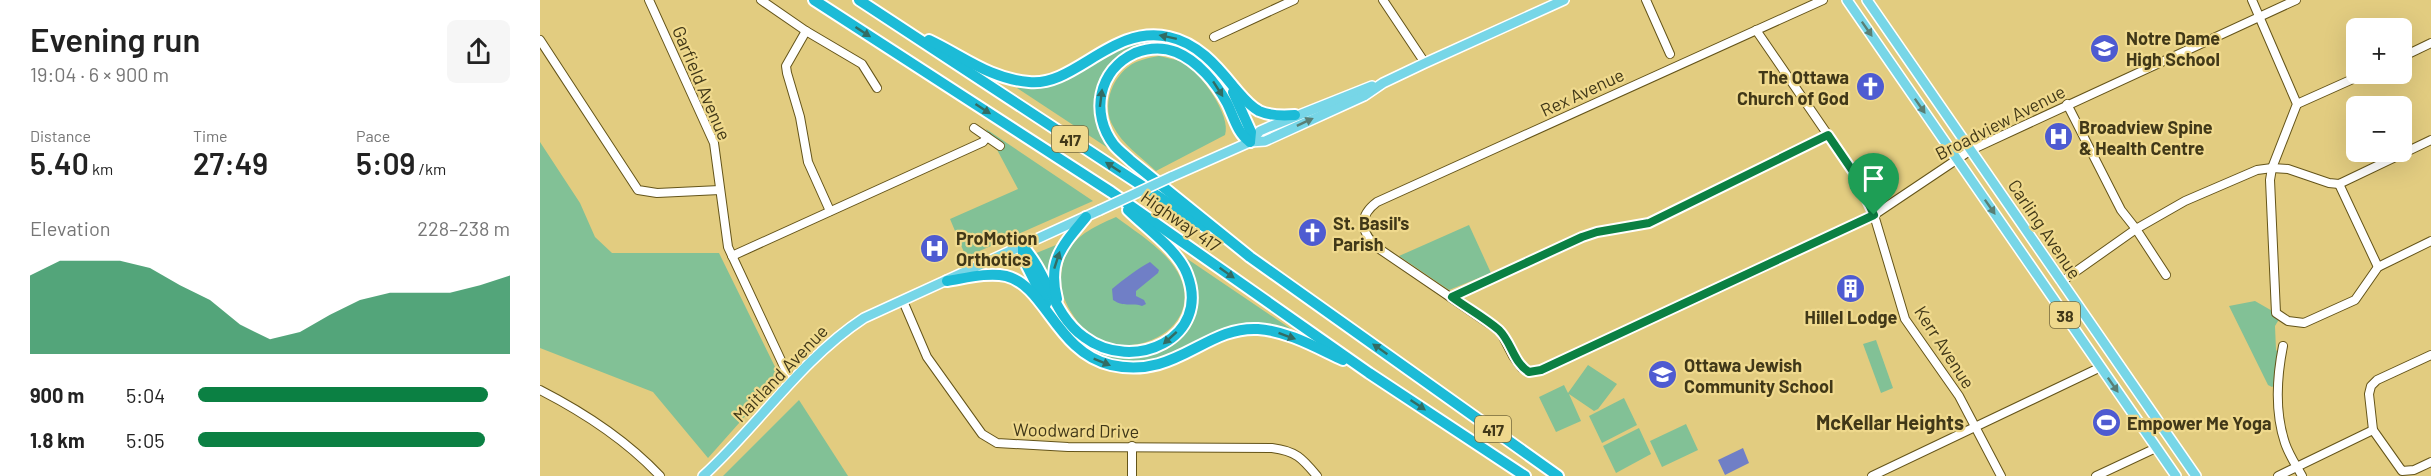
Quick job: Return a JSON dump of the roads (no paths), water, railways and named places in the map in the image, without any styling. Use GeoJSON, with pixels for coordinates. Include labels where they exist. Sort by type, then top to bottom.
{"type":"FeatureCollection","features":[{"type":"Feature","properties":{"kind":"highway","name":"Highway 417"},"geometry":{"type":"LineString","coordinates":[[814,0],[1111,192],[1370,373],[1525,476]]}},
{"type":"Feature","properties":{"kind":"highway","name":"417"},"geometry":{"type":"LineString","coordinates":[[859,0],[1250,257],[1558,476]]}},
{"type":"Feature","properties":{"kind":"highway"},"geometry":{"type":"LineString","coordinates":[[890,21],[943,46],[983,70],[1006,79],[1032,83],[1069,72],[1110,46],[1140,36],[1170,37],[1188,43],[1217,66],[1247,103],[1258,111],[1272,115],[1295,116]]}},
{"type":"Feature","properties":{"kind":"highway"},"geometry":{"type":"LineString","coordinates":[[1250,142],[1242,136],[1226,102],[1212,80],[1190,60],[1174,51],[1158,49],[1140,51],[1126,57],[1112,69],[1104,81],[1100,95],[1100,110],[1105,127],[1115,146],[1250,257]]}},
{"type":"Feature","properties":{"kind":"highway"},"geometry":{"type":"LineString","coordinates":[[1217,66],[1237,100],[1251,132],[1250,142]]}},
{"type":"Feature","properties":{"kind":"highway"},"geometry":{"type":"LineString","coordinates":[[1023,247],[1030,255],[1060,311],[1085,338],[1107,349],[1125,352],[1144,352],[1165,344],[1183,326],[1189,311],[1191,295],[1187,273],[1175,255],[1111,192]]}},
{"type":"Feature","properties":{"kind":"highway"},"geometry":{"type":"LineString","coordinates":[[1060,311],[1053,282],[1054,265],[1062,246],[1086,217]]}},
{"type":"Feature","properties":{"kind":"highway"},"geometry":{"type":"LineString","coordinates":[[1023,247],[1023,258],[1057,326]]}},
{"type":"Feature","properties":{"kind":"highway"},"geometry":{"type":"LineString","coordinates":[[948,281],[1001,275],[1014,278],[1026,287],[1068,339],[1088,356],[1108,365],[1133,368],[1160,365],[1224,335],[1240,330],[1257,329],[1275,331],[1370,373]]}},
{"type":"Feature","properties":{"kind":"main road","name":"Maitland Avenue"},"geometry":{"type":"LineString","coordinates":[[703,476],[815,356],[844,331],[864,318],[1250,142],[1265,141],[1364,96],[1383,83],[1425,63],[1564,0]]}},
{"type":"Feature","properties":{"kind":"main road","name":"Carling Avenue"},"geometry":{"type":"LineString","coordinates":[[1847,0],[2176,476]]}},
{"type":"Feature","properties":{"kind":"main road","name":"Carling Avenue"},"geometry":{"type":"LineString","coordinates":[[1867,0],[2196,476]]}},
{"type":"Feature","properties":{"kind":"main road","name":"Maitland Avenue"},"geometry":{"type":"LineString","coordinates":[[1250,142],[1260,131],[1359,90],[1383,83]]}},
{"type":"Feature","properties":{"kind":"street","name":"Garfield Avenue"},"geometry":{"type":"LineString","coordinates":[[650,0],[714,143],[725,232],[732,256],[786,371],[793,379]]}},
{"type":"Feature","properties":{"kind":"street"},"geometry":{"type":"LineString","coordinates":[[761,0],[806,31],[862,64],[877,88]]}},
{"type":"Feature","properties":{"kind":"street"},"geometry":{"type":"LineString","coordinates":[[1214,37],[1294,0]]}},
{"type":"Feature","properties":{"kind":"street"},"geometry":{"type":"LineString","coordinates":[[1383,0],[1425,63]]}},
{"type":"Feature","properties":{"kind":"street"},"geometry":{"type":"LineString","coordinates":[[1646,0],[1670,54]]}},
{"type":"Feature","properties":{"kind":"street","name":"Rex Avenue"},"geometry":{"type":"LineString","coordinates":[[1452,297],[1378,248],[1366,236],[1364,223],[1368,209],[1377,202],[1823,0]]}},
{"type":"Feature","properties":{"kind":"street"},"geometry":{"type":"LineString","coordinates":[[2252,0],[2298,104]]}},
{"type":"Feature","properties":{"kind":"street","name":"Broadview Avenue"},"geometry":{"type":"LineString","coordinates":[[1452,297],[1500,331],[1522,368],[1529,372],[1551,365],[1874,215],[1971,150],[2295,0]]}},
{"type":"Feature","properties":{"kind":"street","name":"Kerr Avenue"},"geometry":{"type":"LineString","coordinates":[[1755,30],[1854,173],[1874,215],[1905,320],[1959,396],[2001,476]]}},
{"type":"Feature","properties":{"kind":"street"},"geometry":{"type":"LineString","coordinates":[[806,31],[786,66],[786,73],[800,117],[808,162],[830,212]]}},
{"type":"Feature","properties":{"kind":"street"},"geometry":{"type":"LineString","coordinates":[[540,40],[638,190],[657,193],[720,190]]}},
{"type":"Feature","properties":{"kind":"street"},"geometry":{"type":"LineString","coordinates":[[2412,52],[2431,43]]}},
{"type":"Feature","properties":{"kind":"street"},"geometry":{"type":"LineString","coordinates":[[2346,82],[2298,104],[2272,168],[2270,180],[2276,313],[2288,321],[2304,323],[2355,300],[2378,267],[2431,241]]}},
{"type":"Feature","properties":{"kind":"street"},"geometry":{"type":"LineString","coordinates":[[2067,104],[2121,210],[2166,275]]}},
{"type":"Feature","properties":{"kind":"street"},"geometry":{"type":"LineString","coordinates":[[974,128],[1000,146]]}},
{"type":"Feature","properties":{"kind":"street"},"geometry":{"type":"LineString","coordinates":[[1452,297],[1582,237],[1597,232],[1649,223],[1828,135]]}},
{"type":"Feature","properties":{"kind":"street"},"geometry":{"type":"LineString","coordinates":[[732,256],[983,142],[987,137]]}},
{"type":"Feature","properties":{"kind":"street"},"geometry":{"type":"LineString","coordinates":[[2061,282],[2136,229],[2185,201],[2257,171],[2272,168],[2288,169],[2329,183],[2339,184],[2431,140]]}},
{"type":"Feature","properties":{"kind":"street"},"geometry":{"type":"LineString","coordinates":[[2339,184],[2378,267]]}},
{"type":"Feature","properties":{"kind":"street","name":"Woodward Drive"},"geometry":{"type":"LineString","coordinates":[[903,300],[927,357],[982,434],[997,443],[1272,448],[1290,450],[1317,476]]}},
{"type":"Feature","properties":{"kind":"street"},"geometry":{"type":"LineString","coordinates":[[2283,346],[2279,368],[2280,412],[2285,443],[2302,476]]}},
{"type":"Feature","properties":{"kind":"street"},"geometry":{"type":"LineString","coordinates":[[2431,355],[2377,380],[2371,386],[2369,394],[2373,430],[2402,471],[2414,470],[2431,462]]}},
{"type":"Feature","properties":{"kind":"street"},"geometry":{"type":"LineString","coordinates":[[1872,476],[2101,367]]}},
{"type":"Feature","properties":{"kind":"street"},"geometry":{"type":"LineString","coordinates":[[540,390],[612,435],[635,452],[660,476]]}},
{"type":"Feature","properties":{"kind":"street"},"geometry":{"type":"LineString","coordinates":[[2278,476],[2296,465],[2373,430]]}},
{"type":"Feature","properties":{"kind":"street"},"geometry":{"type":"LineString","coordinates":[[1132,446],[1132,476]]}},
{"type":"Feature","properties":{"kind":"street"},"geometry":{"type":"LineString","coordinates":[[2096,476],[2156,448]]}},
{"type":"Feature","properties":{"kind":"water"},"geometry":{"type":"Polygon","coordinates":[[[1150,262],[1159,270],[1158,273],[1136,291],[1136,296],[1144,300],[1146,304],[1142,306],[1125,304],[1113,300],[1112,289],[1150,262]]]}},
{"type":"Feature","properties":{"kind":"water"},"geometry":{"type":"Polygon","coordinates":[[[1743,448],[1749,463],[1725,475],[1718,460],[1743,448]]]}},
{"type":"Feature","properties":{"kind":"place","name":"Notre Dame High School"},"geometry":{"type":"Point","coordinates":[2105,48]}},
{"type":"Feature","properties":{"kind":"place","name":"The Ottawa Church of God"},"geometry":{"type":"Point","coordinates":[1870,87]}},
{"type":"Feature","properties":{"kind":"place","name":"Broadview Spine & Health Centre"},"geometry":{"type":"Point","coordinates":[2058,137]}},
{"type":"Feature","properties":{"kind":"place","name":"St. Basil's Parish"},"geometry":{"type":"Point","coordinates":[1312,233]}},
{"type":"Feature","properties":{"kind":"place","name":"ProMotion Orthotics"},"geometry":{"type":"Point","coordinates":[935,248]}},
{"type":"Feature","properties":{"kind":"place","name":"Hillel Lodge"},"geometry":{"type":"Point","coordinates":[1851,288]}},
{"type":"Feature","properties":{"kind":"place","name":"Ottawa Jewish Community School"},"geometry":{"type":"Point","coordinates":[1663,375]}},
{"type":"Feature","properties":{"kind":"place","name":"Empower Me Yoga"},"geometry":{"type":"Point","coordinates":[2106,423]}},
{"type":"Feature","properties":{"kind":"district","name":"McKellar Heights"},"geometry":{"type":"Point","coordinates":[1890,422]}}]}
